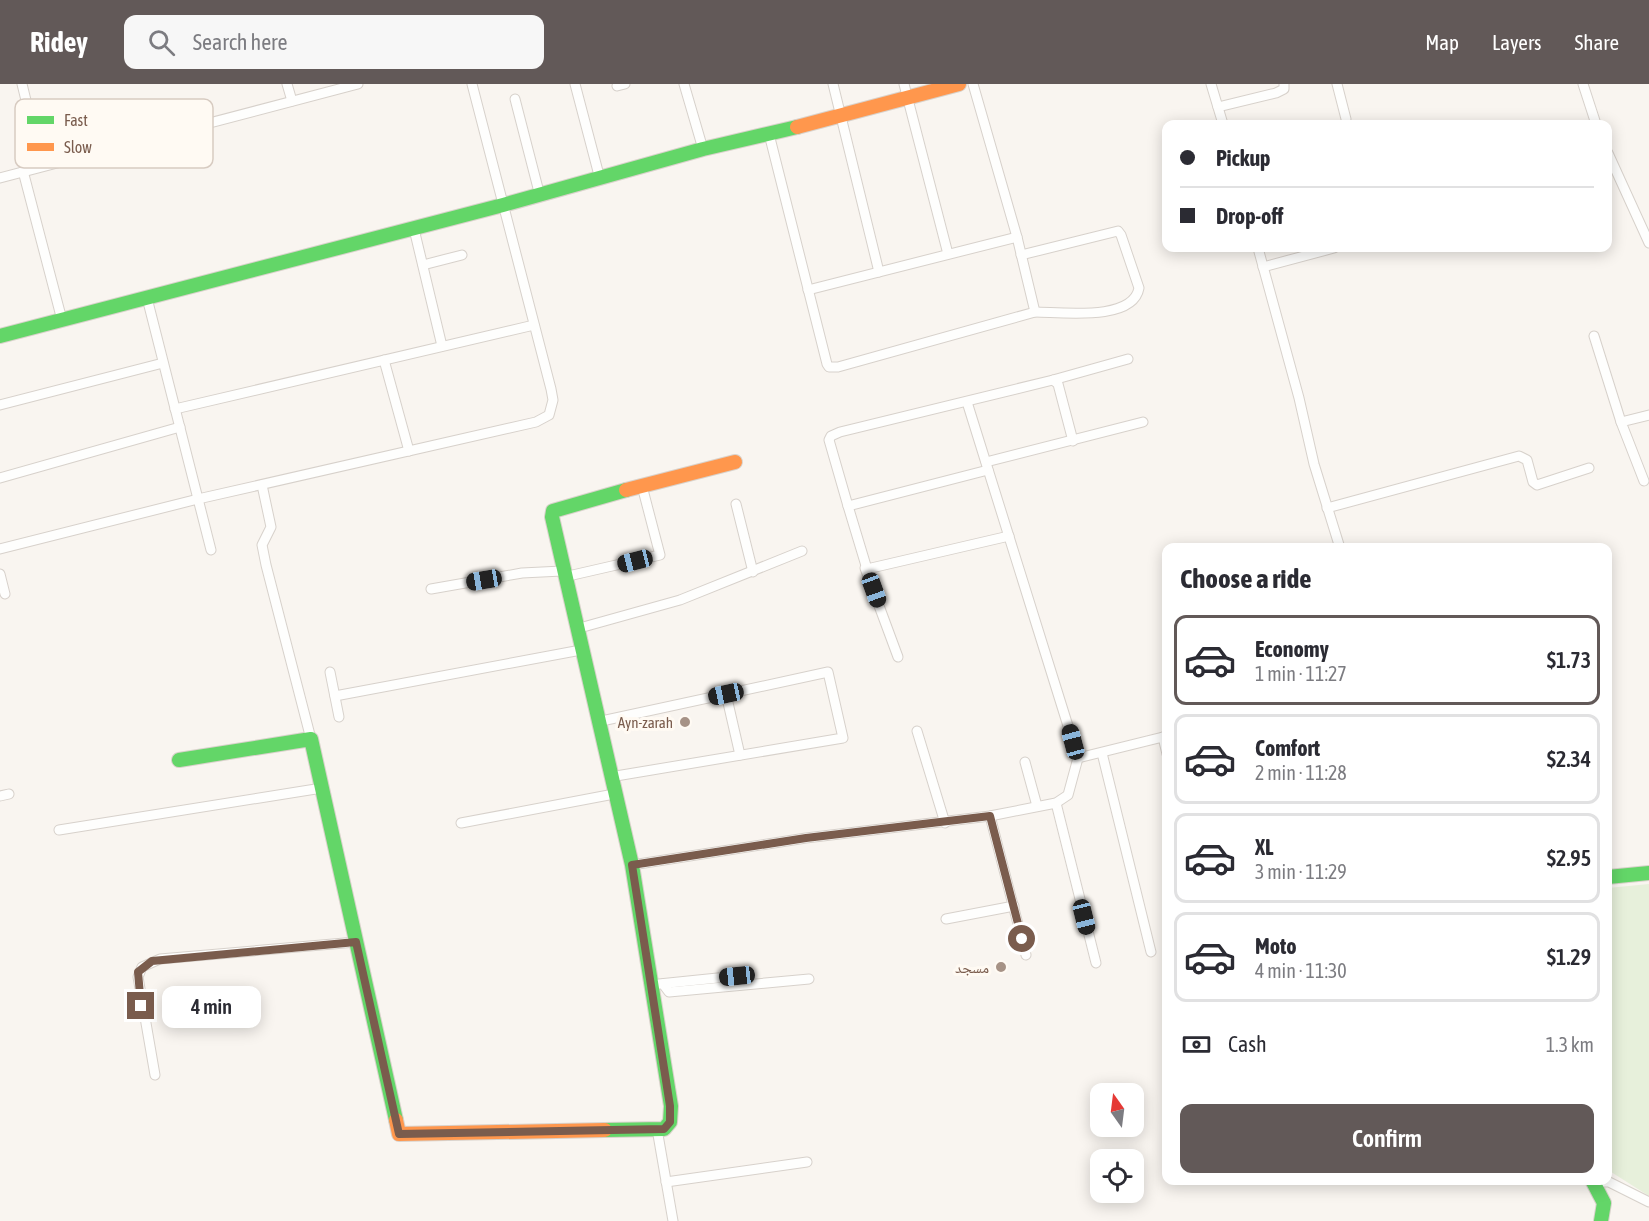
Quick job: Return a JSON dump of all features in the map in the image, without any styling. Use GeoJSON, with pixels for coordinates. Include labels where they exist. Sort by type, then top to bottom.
{"type":"FeatureCollection","features":[{"type":"Feature","properties":{"kind":"street"},"geometry":{"type":"LineString","coordinates":[[22,84],[26,99]]}},
{"type":"Feature","properties":{"kind":"street"},"geometry":{"type":"LineString","coordinates":[[287,84],[292,101]]}},
{"type":"Feature","properties":{"kind":"street"},"geometry":{"type":"LineString","coordinates":[[213,122],[358,84]]}},
{"type":"Feature","properties":{"kind":"street"},"geometry":{"type":"LineString","coordinates":[[0,549],[198,499],[536,422],[549,414],[553,400],[472,84]]}},
{"type":"Feature","properties":{"kind":"street"},"geometry":{"type":"LineString","coordinates":[[575,84],[600,179]]}},
{"type":"Feature","properties":{"kind":"street"},"geometry":{"type":"LineString","coordinates":[[684,84],[703,149]]}},
{"type":"Feature","properties":{"kind":"street"},"geometry":{"type":"LineString","coordinates":[[832,84],[879,272]]}},
{"type":"Feature","properties":{"kind":"street"},"geometry":{"type":"LineString","coordinates":[[0,336],[414,229],[703,149],[769,134],[839,115],[905,91],[959,84]]}},
{"type":"Feature","properties":{"kind":"street"},"geometry":{"type":"LineString","coordinates":[[973,84],[1022,255],[1035,312]]}},
{"type":"Feature","properties":{"kind":"street"},"geometry":{"type":"LineString","coordinates":[[1211,84],[1222,120]]}},
{"type":"Feature","properties":{"kind":"street"},"geometry":{"type":"LineString","coordinates":[[1218,107],[1276,93],[1284,89],[1284,84]]}},
{"type":"Feature","properties":{"kind":"street"},"geometry":{"type":"LineString","coordinates":[[1337,84],[1346,118]]}},
{"type":"Feature","properties":{"kind":"street"},"geometry":{"type":"LineString","coordinates":[[1583,84],[1595,120]]}},
{"type":"Feature","properties":{"kind":"street"},"geometry":{"type":"LineString","coordinates":[[905,91],[948,254]]}},
{"type":"Feature","properties":{"kind":"street"},"geometry":{"type":"LineString","coordinates":[[515,99],[540,195]]}},
{"type":"Feature","properties":{"kind":"street"},"geometry":{"type":"LineString","coordinates":[[769,134],[827,364],[833,368],[1035,312],[1115,312],[1135,297],[1139,288],[1118,231],[1022,255]]}},
{"type":"Feature","properties":{"kind":"street"},"geometry":{"type":"LineString","coordinates":[[0,178],[34,168]]}},
{"type":"Feature","properties":{"kind":"street"},"geometry":{"type":"LineString","coordinates":[[23,171],[62,320]]}},
{"type":"Feature","properties":{"kind":"street"},"geometry":{"type":"LineString","coordinates":[[1612,172],[1644,221],[1649,243]]}},
{"type":"Feature","properties":{"kind":"street"},"geometry":{"type":"LineString","coordinates":[[414,229],[442,346]]}},
{"type":"Feature","properties":{"kind":"street"},"geometry":{"type":"LineString","coordinates":[[808,290],[1017,237]]}},
{"type":"Feature","properties":{"kind":"street"},"geometry":{"type":"LineString","coordinates":[[1259,252],[1338,543]]}},
{"type":"Feature","properties":{"kind":"street"},"geometry":{"type":"LineString","coordinates":[[1263,267],[1319,252]]}},
{"type":"Feature","properties":{"kind":"street"},"geometry":{"type":"LineString","coordinates":[[423,265],[462,255]]}},
{"type":"Feature","properties":{"kind":"street"},"geometry":{"type":"LineString","coordinates":[[147,298],[211,550]]}},
{"type":"Feature","properties":{"kind":"street"},"geometry":{"type":"LineString","coordinates":[[175,409],[534,325]]}},
{"type":"Feature","properties":{"kind":"street"},"geometry":{"type":"LineString","coordinates":[[1594,336],[1621,422],[1644,481]]}},
{"type":"Feature","properties":{"kind":"street"},"geometry":{"type":"LineString","coordinates":[[898,657],[866,568],[829,444],[831,436],[1128,359]]}},
{"type":"Feature","properties":{"kind":"street"},"geometry":{"type":"LineString","coordinates":[[384,360],[409,451]]}},
{"type":"Feature","properties":{"kind":"street"},"geometry":{"type":"LineString","coordinates":[[0,405],[163,363]]}},
{"type":"Feature","properties":{"kind":"street"},"geometry":{"type":"LineString","coordinates":[[1053,380],[1058,384],[1073,441]]}},
{"type":"Feature","properties":{"kind":"street"},"geometry":{"type":"LineString","coordinates":[[632,865],[816,837],[990,816],[1056,803],[1068,795],[1078,758],[967,402]]}},
{"type":"Feature","properties":{"kind":"street"},"geometry":{"type":"LineString","coordinates":[[1621,422],[1649,415]]}},
{"type":"Feature","properties":{"kind":"street"},"geometry":{"type":"LineString","coordinates":[[848,506],[1143,423]]}},
{"type":"Feature","properties":{"kind":"street"},"geometry":{"type":"LineString","coordinates":[[0,478],[180,427]]}},
{"type":"Feature","properties":{"kind":"street"},"geometry":{"type":"LineString","coordinates":[[1327,508],[1519,456],[1527,460],[1533,482],[1537,484],[1589,468]]}},
{"type":"Feature","properties":{"kind":"street"},"geometry":{"type":"LineString","coordinates":[[262,484],[271,527],[263,542],[263,550],[311,739],[399,1134],[657,1129],[668,1127],[671,1116],[657,985],[632,865],[563,574],[553,511],[563,506],[735,462]]}},
{"type":"Feature","properties":{"kind":"street"},"geometry":{"type":"LineString","coordinates":[[431,589],[522,573],[563,574],[660,555],[642,486]]}},
{"type":"Feature","properties":{"kind":"street"},"geometry":{"type":"LineString","coordinates":[[736,504],[753,572]]}},
{"type":"Feature","properties":{"kind":"street"},"geometry":{"type":"LineString","coordinates":[[866,568],[875,569],[1009,536]]}},
{"type":"Feature","properties":{"kind":"street"},"geometry":{"type":"LineString","coordinates":[[576,629],[680,600],[802,551]]}},
{"type":"Feature","properties":{"kind":"street"},"geometry":{"type":"LineString","coordinates":[[0,574],[5,594]]}},
{"type":"Feature","properties":{"kind":"street"},"geometry":{"type":"LineString","coordinates":[[335,696],[581,650]]}},
{"type":"Feature","properties":{"kind":"street"},"geometry":{"type":"LineString","coordinates":[[330,672],[339,717]]}},
{"type":"Feature","properties":{"kind":"street"},"geometry":{"type":"LineString","coordinates":[[597,722],[828,672],[843,738],[610,777]]}},
{"type":"Feature","properties":{"kind":"street"},"geometry":{"type":"LineString","coordinates":[[726,694],[740,755]]}},
{"type":"Feature","properties":{"kind":"street"},"geometry":{"type":"LineString","coordinates":[[917,731],[945,823]]}},
{"type":"Feature","properties":{"kind":"street"},"geometry":{"type":"LineString","coordinates":[[1078,758],[1162,738]]}},
{"type":"Feature","properties":{"kind":"street"},"geometry":{"type":"LineString","coordinates":[[179,760],[311,739]]}},
{"type":"Feature","properties":{"kind":"street"},"geometry":{"type":"LineString","coordinates":[[1102,753],[1151,952]]}},
{"type":"Feature","properties":{"kind":"street"},"geometry":{"type":"LineString","coordinates":[[1025,762],[1037,806]]}},
{"type":"Feature","properties":{"kind":"street"},"geometry":{"type":"LineString","coordinates":[[59,830],[322,788]]}},
{"type":"Feature","properties":{"kind":"street"},"geometry":{"type":"LineString","coordinates":[[461,824],[614,794]]}},
{"type":"Feature","properties":{"kind":"street"},"geometry":{"type":"LineString","coordinates":[[1056,803],[1096,963]]}},
{"type":"Feature","properties":{"kind":"street"},"geometry":{"type":"LineString","coordinates":[[990,816],[1026,955]]}},
{"type":"Feature","properties":{"kind":"street"},"geometry":{"type":"LineString","coordinates":[[1612,877],[1649,873]]}},
{"type":"Feature","properties":{"kind":"street"},"geometry":{"type":"LineString","coordinates":[[946,919],[1014,906]]}},
{"type":"Feature","properties":{"kind":"street"},"geometry":{"type":"LineString","coordinates":[[155,1075],[138,977],[138,972],[146,963],[228,952],[356,942]]}},
{"type":"Feature","properties":{"kind":"street"},"geometry":{"type":"LineString","coordinates":[[657,985],[737,976]]}},
{"type":"Feature","properties":{"kind":"street"},"geometry":{"type":"LineString","coordinates":[[657,985],[669,992],[809,979]]}},
{"type":"Feature","properties":{"kind":"street"},"geometry":{"type":"LineString","coordinates":[[657,1129],[673,1221]]}},
{"type":"Feature","properties":{"kind":"street"},"geometry":{"type":"LineString","coordinates":[[666,1182],[807,1162]]}},
{"type":"Feature","properties":{"kind":"street"},"geometry":{"type":"LineString","coordinates":[[1612,1184],[1649,1202]]}},
{"type":"Feature","properties":{"kind":"street"},"geometry":{"type":"LineString","coordinates":[[1595,1185],[1604,1203],[1601,1221]]}},
{"type":"Feature","properties":{"kind":"green space"},"geometry":{"type":"Polygon","coordinates":[[[1649,884],[1649,1196],[1612,1173],[1612,888],[1649,884]]]}},
{"type":"Feature","properties":{"kind":"traffic: fast"},"geometry":{"type":"LineString","coordinates":[[0,336],[503,205],[703,149],[797,127]]}},
{"type":"Feature","properties":{"kind":"traffic: fast"},"geometry":{"type":"LineString","coordinates":[[605,1130],[664,1129],[670,1122],[671,1106],[632,865],[552,517],[553,511],[626,490]]}},
{"type":"Feature","properties":{"kind":"traffic: fast"},"geometry":{"type":"LineString","coordinates":[[179,760],[311,739],[396,1120]]}},
{"type":"Feature","properties":{"kind":"traffic: fast"},"geometry":{"type":"LineString","coordinates":[[1612,877],[1649,873]]}},
{"type":"Feature","properties":{"kind":"traffic: fast"},"geometry":{"type":"LineString","coordinates":[[1595,1185],[1604,1203],[1601,1221]]}},
{"type":"Feature","properties":{"kind":"traffic: slow"},"geometry":{"type":"LineString","coordinates":[[797,127],[959,84]]}},
{"type":"Feature","properties":{"kind":"traffic: slow"},"geometry":{"type":"LineString","coordinates":[[626,490],[735,462]]}},
{"type":"Feature","properties":{"kind":"traffic: slow"},"geometry":{"type":"LineString","coordinates":[[396,1120],[399,1134],[605,1130]]}},
{"type":"Feature","properties":{"kind":"place","name":"Ayn-zarah"},"geometry":{"type":"Point","coordinates":[685,722]}},
{"type":"Feature","properties":{"kind":"place","name":"مسجد"},"geometry":{"type":"Point","coordinates":[1001,967]}},
{"type":"Feature","properties":{"kind":"route"},"geometry":{"type":"LineString","coordinates":[[141,1006],[138,972],[146,963],[152,961],[239,951],[356,942],[395,1127],[399,1134],[547,1129],[664,1129],[670,1122],[670,1106],[632,865],[806,838],[906,828],[990,816],[1022,939]]}}]}
